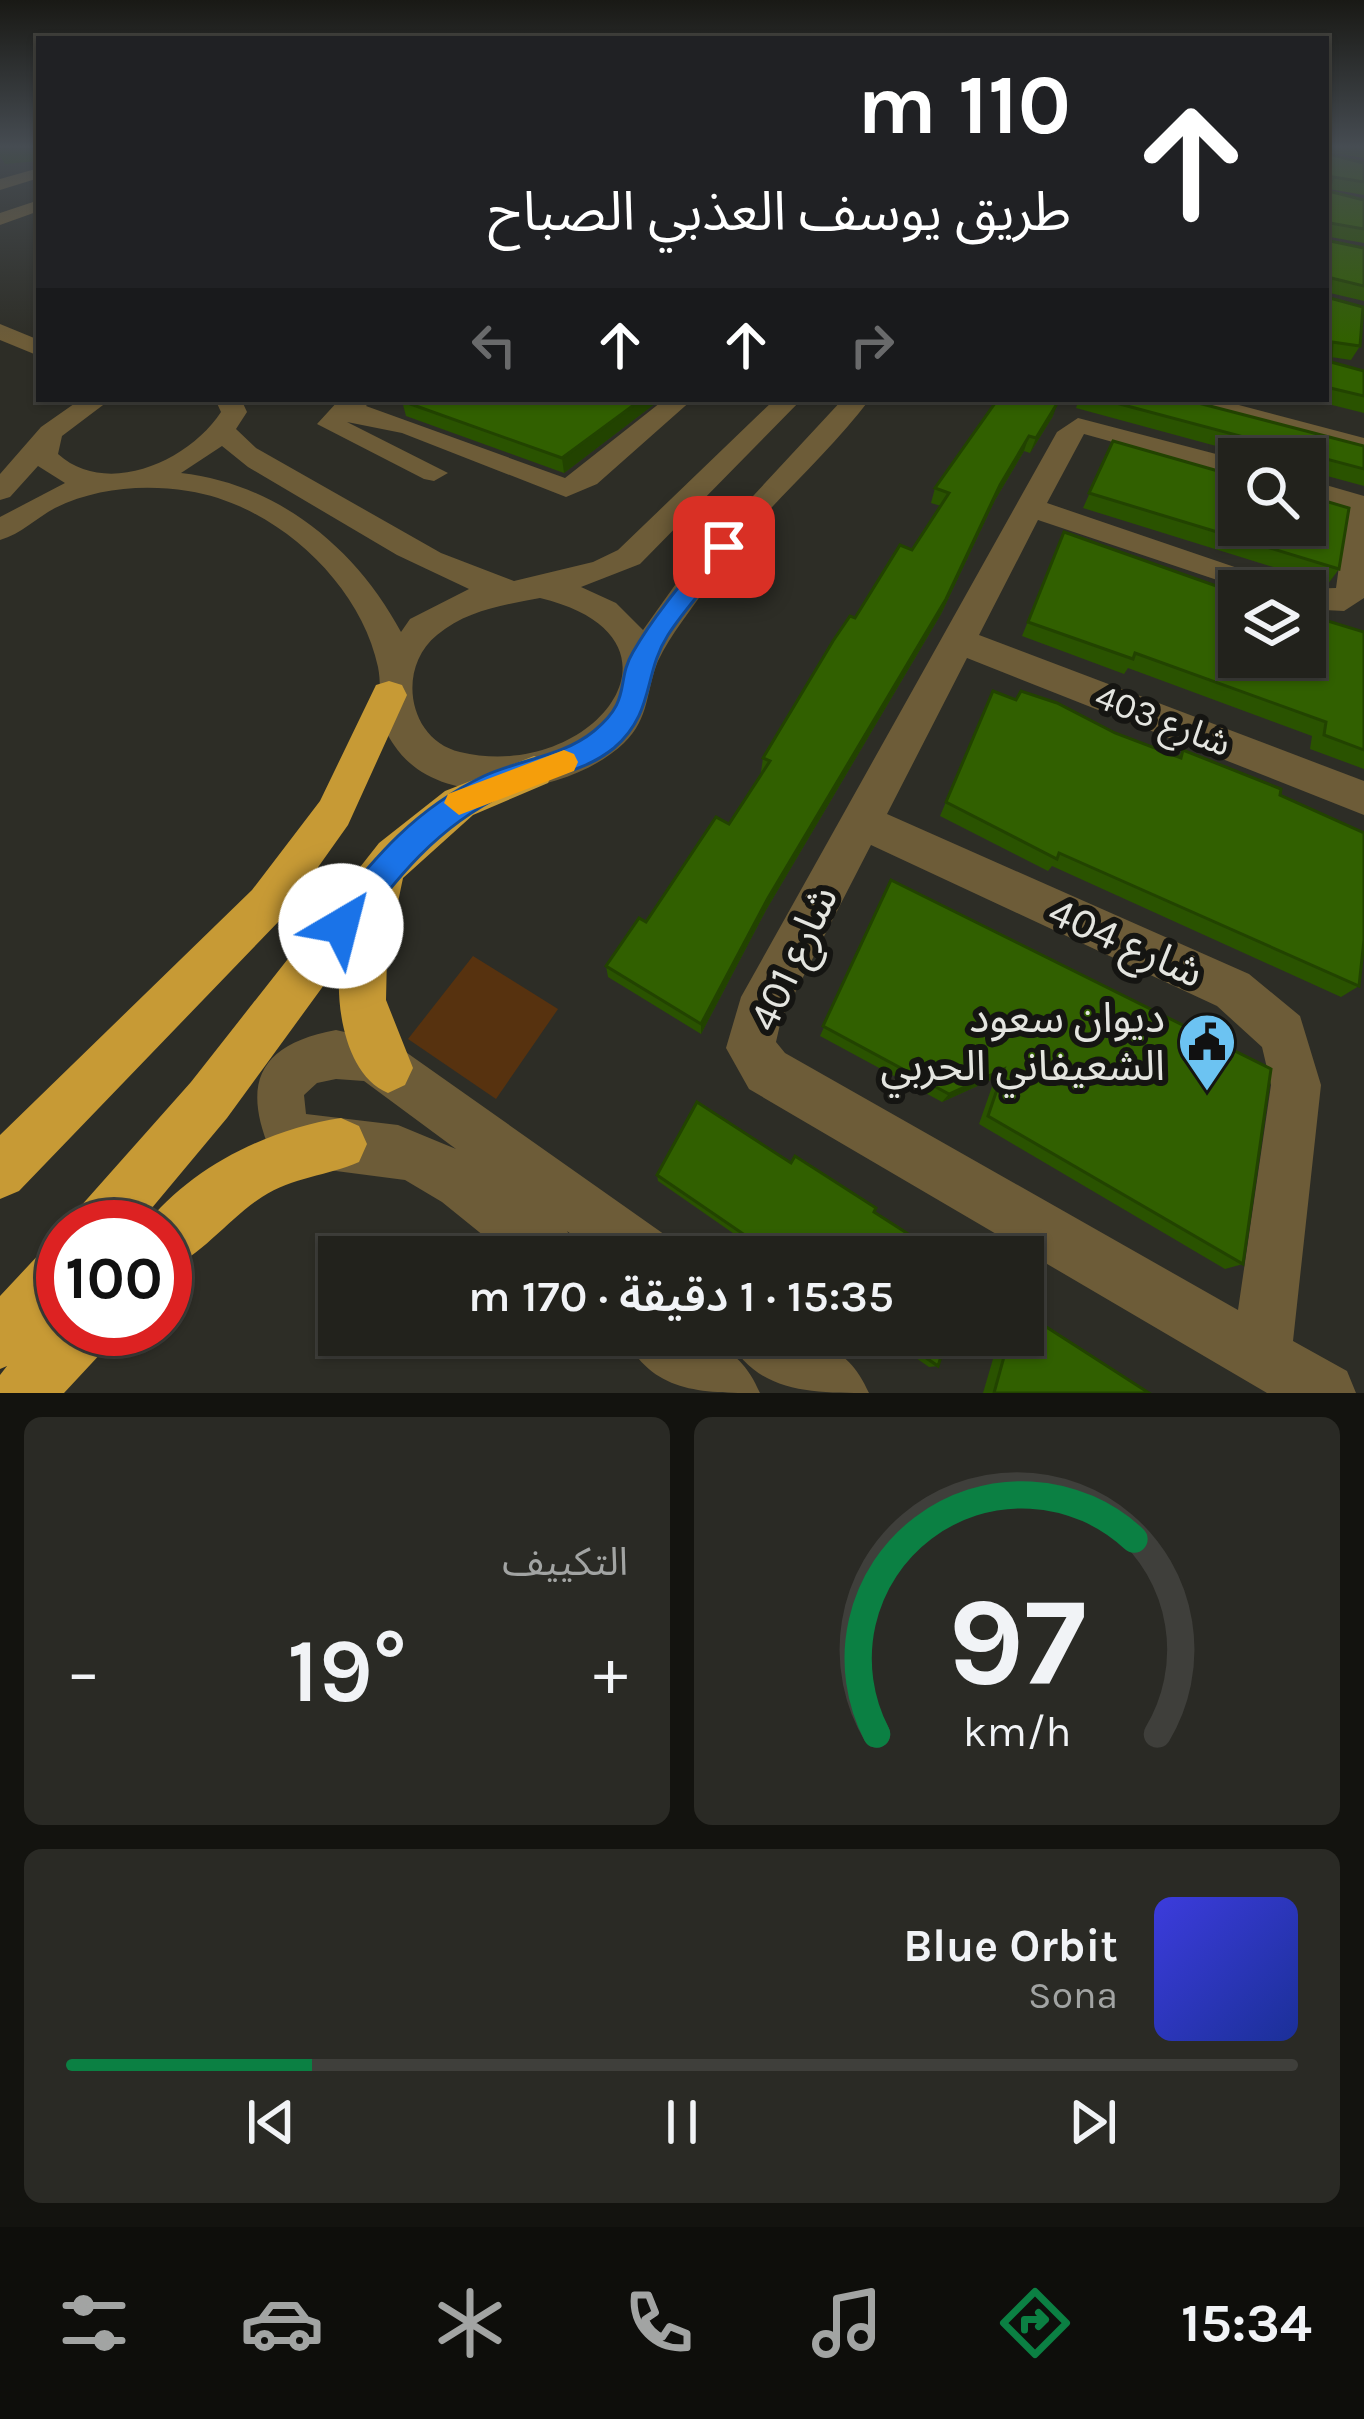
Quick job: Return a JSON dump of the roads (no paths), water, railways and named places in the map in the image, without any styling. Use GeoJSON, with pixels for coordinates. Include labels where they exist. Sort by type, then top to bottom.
{"type":"FeatureCollection","features":[{"type":"Feature","properties":{"kind":"highway"},"geometry":{"type":"LineString","coordinates":[[0,1172],[267,904],[334,813],[391,680]]}},
{"type":"Feature","properties":{"kind":"highway"},"geometry":{"type":"LineString","coordinates":[[123,1200],[209,1100],[394,856],[459,803],[534,772]]}},
{"type":"Feature","properties":{"kind":"highway"},"geometry":{"type":"LineString","coordinates":[[388,1068],[373,1046],[359,994],[366,940],[394,856]]}},
{"type":"Feature","properties":{"kind":"highway"},"geometry":{"type":"LineString","coordinates":[[192,1218],[280,1154],[341,1144]]}},
{"type":"Feature","properties":{"kind":"highway"},"geometry":{"type":"LineString","coordinates":[[0,1339],[36,1314]]}},
{"type":"Feature","properties":{"kind":"highway"},"geometry":{"type":"LineString","coordinates":[[0,1352],[36,1320]]}},
{"type":"Feature","properties":{"kind":"highway"},"geometry":{"type":"LineString","coordinates":[[23,1393],[39,1356]]}},
{"type":"Feature","properties":{"kind":"street"},"geometry":{"type":"LineString","coordinates":[[0,331],[36,348]]}},
{"type":"Feature","properties":{"kind":"street"},"geometry":{"type":"LineString","coordinates":[[0,353],[36,368]]}},
{"type":"Feature","properties":{"kind":"street"},"geometry":{"type":"LineString","coordinates":[[0,491],[56,422],[93,402]]}},
{"type":"Feature","properties":{"kind":"street"},"geometry":{"type":"LineString","coordinates":[[434,473],[329,422],[354,402],[358,415],[566,488],[587,478],[676,402]]}},
{"type":"Feature","properties":{"kind":"street"},"geometry":{"type":"LineString","coordinates":[[356,439],[413,402]]}},
{"type":"Feature","properties":{"kind":"street"},"geometry":{"type":"LineString","coordinates":[[706,482],[768,402]]}},
{"type":"Feature","properties":{"kind":"street"},"geometry":{"type":"LineString","coordinates":[[391,680],[411,638],[437,615],[522,588],[604,571],[629,556],[786,402]]}},
{"type":"Feature","properties":{"kind":"street"},"geometry":{"type":"LineString","coordinates":[[805,459],[809,435],[828,402]]}},
{"type":"Feature","properties":{"kind":"street"},"geometry":{"type":"LineString","coordinates":[[641,660],[690,585],[854,402]]}},
{"type":"Feature","properties":{"kind":"street"},"geometry":{"type":"LineString","coordinates":[[805,459],[846,437],[884,402]]}},
{"type":"Feature","properties":{"kind":"street"},"geometry":{"type":"LineString","coordinates":[[1198,402],[1364,446]]}},
{"type":"Feature","properties":{"kind":"street"},"geometry":{"type":"LineString","coordinates":[[1278,402],[1364,425]]}},
{"type":"Feature","properties":{"kind":"street"},"geometry":{"type":"LineString","coordinates":[[0,530],[42,503],[106,481],[170,469],[235,411],[248,458],[335,502],[413,555],[522,588],[577,594],[608,609],[630,632],[641,660],[640,687],[627,714],[604,740],[572,760],[534,772],[490,775],[450,767],[396,724],[390,642],[371,603],[339,566],[296,531],[197,483],[106,481],[52,469],[44,457],[56,422]]}},
{"type":"Feature","properties":{"kind":"street","name":"شارع 401"},"geometry":{"type":"LineString","coordinates":[[1218,463],[1078,426],[758,1014],[750,1048],[767,1071],[1324,1393]]}},
{"type":"Feature","properties":{"kind":"street"},"geometry":{"type":"LineString","coordinates":[[1326,494],[1363,505],[1356,586],[1344,600],[1326,599]]}},
{"type":"Feature","properties":{"kind":"street"},"geometry":{"type":"LineString","coordinates":[[1030,507],[1220,570]]}},
{"type":"Feature","properties":{"kind":"street","name":"شارع 403"},"geometry":{"type":"LineString","coordinates":[[962,642],[1364,798]]}},
{"type":"Feature","properties":{"kind":"street","name":"شارع 404"},"geometry":{"type":"LineString","coordinates":[[860,821],[1234,990],[1283,1034],[1296,1084],[1262,1354]]}},
{"type":"Feature","properties":{"kind":"street"},"geometry":{"type":"LineString","coordinates":[[526,1236],[437,1168],[392,1149],[299,1140],[288,1132],[279,1102],[288,1078],[307,1059],[334,1052],[362,1055],[388,1068],[619,1236]]}},
{"type":"Feature","properties":{"kind":"street"},"geometry":{"type":"LineString","coordinates":[[681,1356],[728,1393]]}},
{"type":"Feature","properties":{"kind":"street"},"geometry":{"type":"LineString","coordinates":[[786,1356],[838,1393]]}},
{"type":"Feature","properties":{"kind":"place","name":"ديوان سعود الشعيفاني الحربي"},"geometry":{"type":"Point","coordinates":[1207,1093]}}]}
